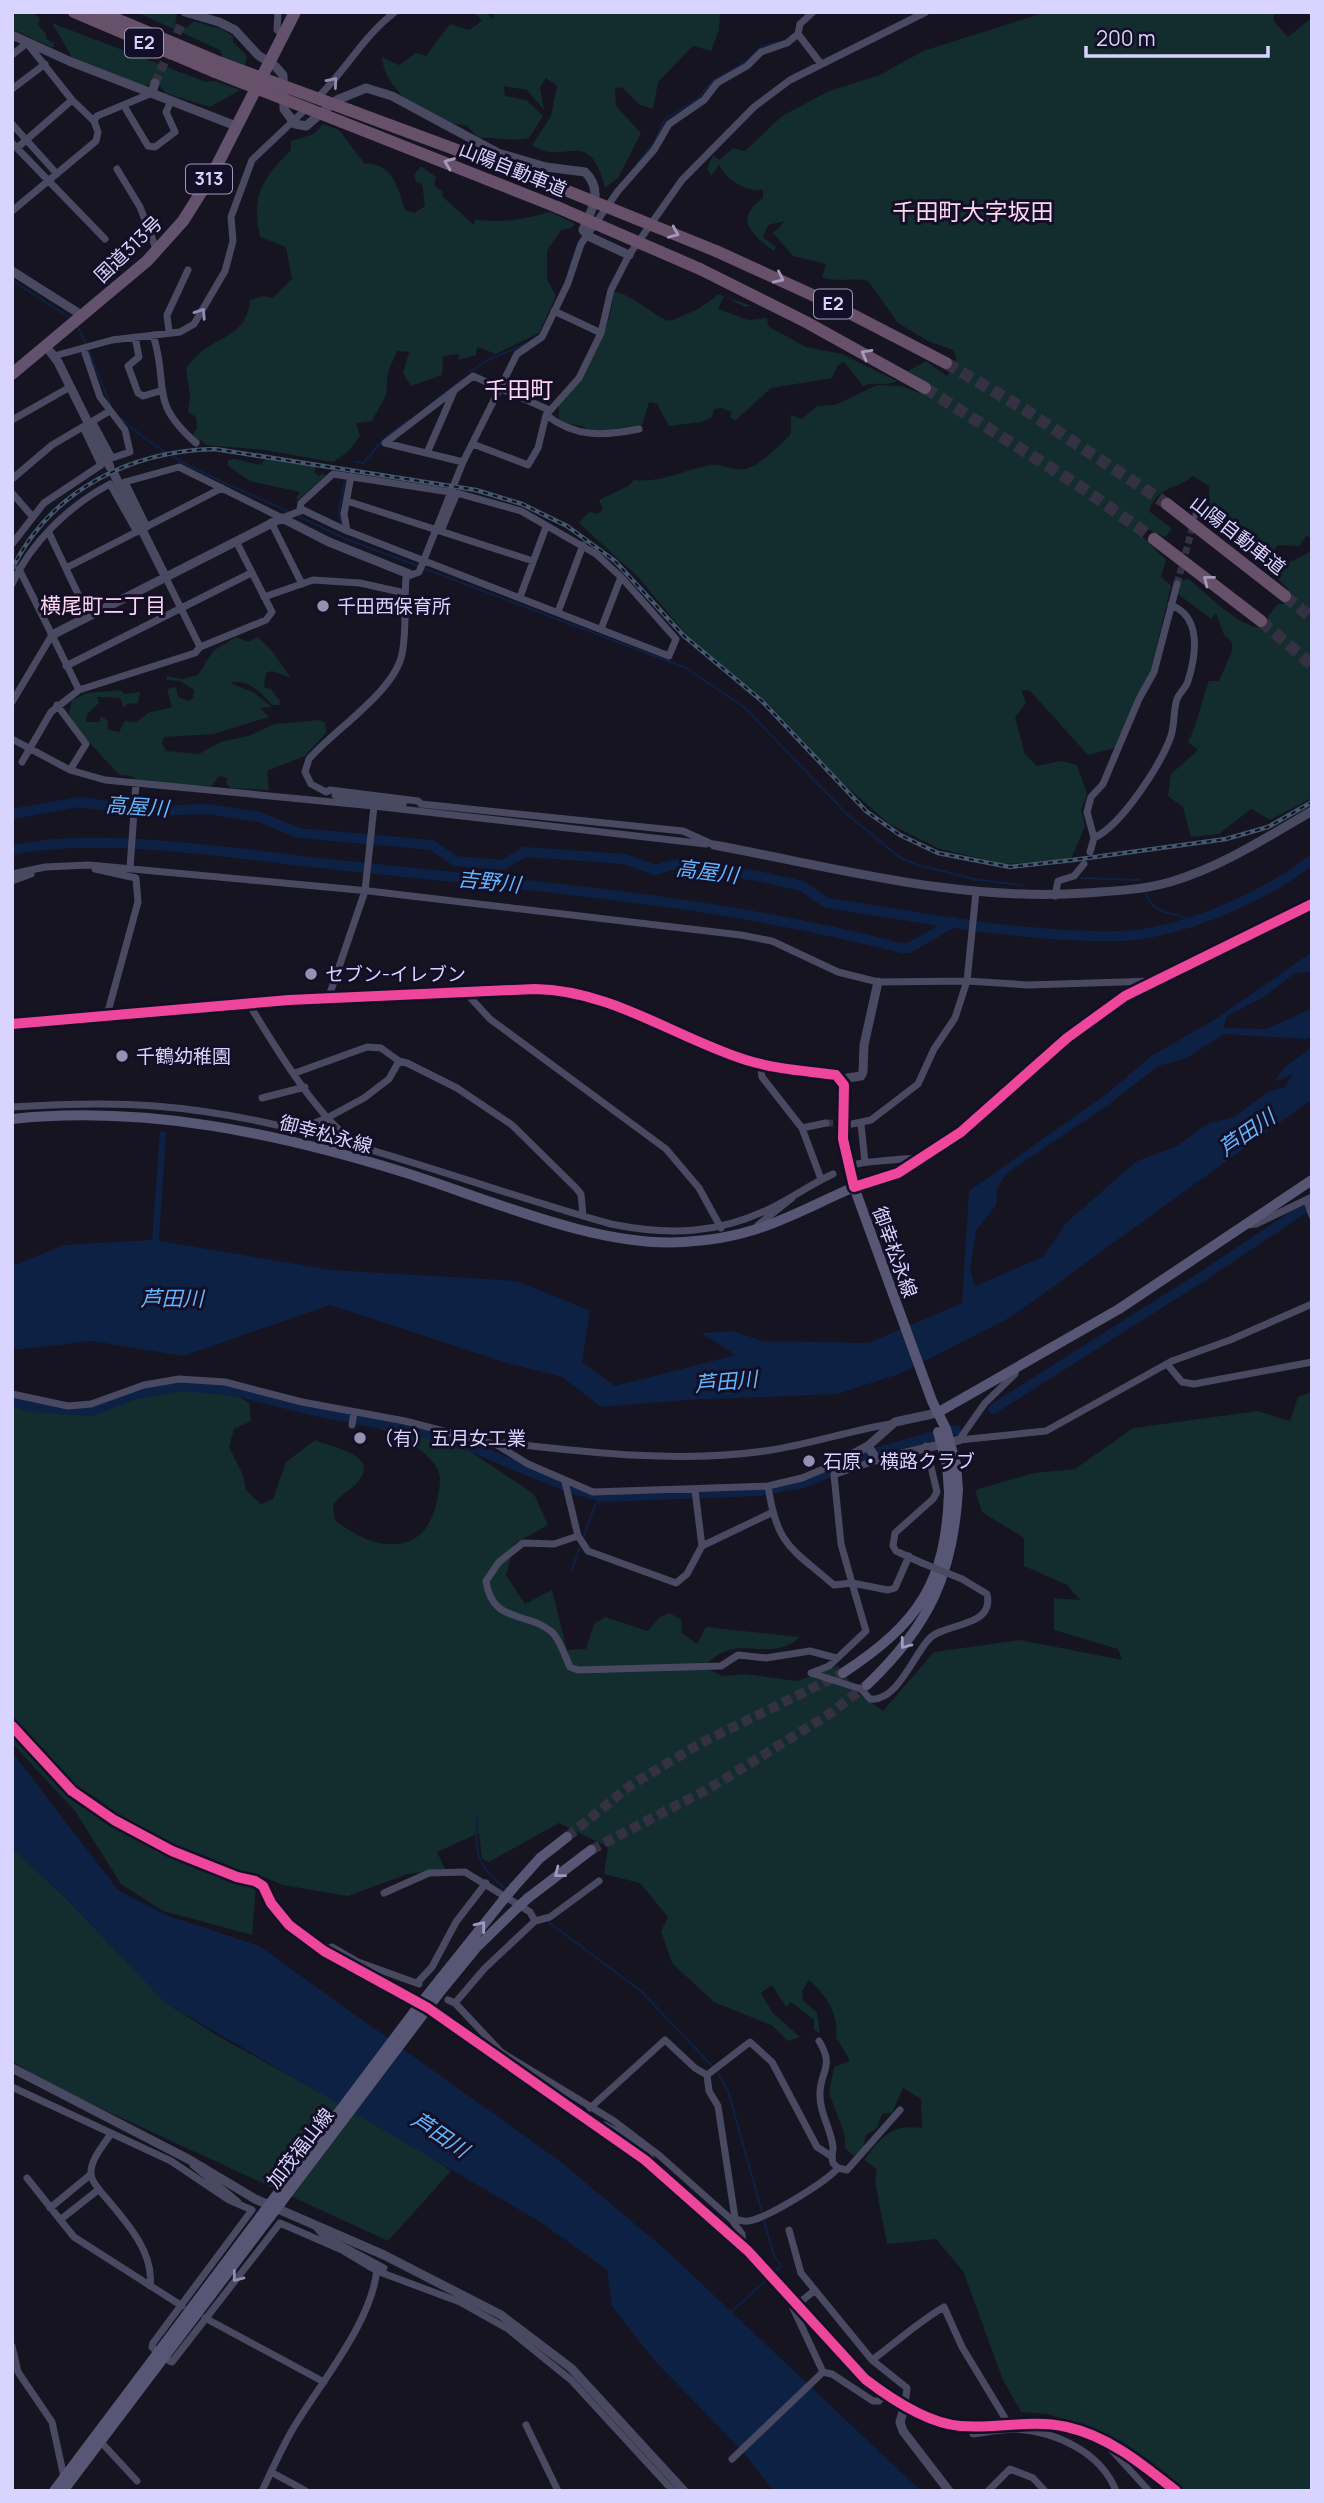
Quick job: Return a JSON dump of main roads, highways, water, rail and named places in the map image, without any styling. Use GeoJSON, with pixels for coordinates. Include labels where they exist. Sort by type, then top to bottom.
{"type":"FeatureCollection","features":[{"type":"Feature","properties":{"kind":"highway","name":"山陽自動車道"},"geometry":{"type":"LineString","coordinates":[[74,12],[218,68],[349,110],[565,190],[716,251],[831,303],[946,363]]}},
{"type":"Feature","properties":{"kind":"highway","name":"山陽自動車道"},"geometry":{"type":"LineString","coordinates":[[100,12],[218,68],[342,122],[557,207],[700,270],[806,322],[925,388]]}},
{"type":"Feature","properties":{"kind":"highway","name":"国道313号"},"geometry":{"type":"LineString","coordinates":[[12,374],[50,351],[77,320],[157,251],[183,221],[202,191],[295,12]]}},
{"type":"Feature","properties":{"kind":"highway","name":"山陽自動車道"},"geometry":{"type":"LineString","coordinates":[[1167,504],[1285,596]]}},
{"type":"Feature","properties":{"kind":"highway"},"geometry":{"type":"LineString","coordinates":[[1154,539],[1261,621]]}},
{"type":"Feature","properties":{"kind":"main road","name":"御幸松永線"},"geometry":{"type":"LineString","coordinates":[[12,1119],[107,1116],[195,1123],[247,1132],[401,1171],[545,1218],[627,1238],[682,1242],[742,1235],[776,1224],[853,1187],[937,1413]]}},
{"type":"Feature","properties":{"kind":"main road"},"geometry":{"type":"LineString","coordinates":[[867,1685],[906,1644],[940,1584],[956,1533],[954,1491],[937,1413],[1119,1309],[1312,1180]]}},
{"type":"Feature","properties":{"kind":"main road"},"geometry":{"type":"LineString","coordinates":[[843,1672],[887,1642],[920,1603],[944,1550],[954,1491]]}},
{"type":"Feature","properties":{"kind":"main road","name":"加茂福山線"},"geometry":{"type":"LineString","coordinates":[[63,2491],[271,2207],[504,1899],[540,1858],[567,1837]]}},
{"type":"Feature","properties":{"kind":"main road","name":"加茂福山線"},"geometry":{"type":"LineString","coordinates":[[424,2006],[476,1948],[517,1908],[591,1850]]}},
{"type":"Feature","properties":{"kind":"main road","name":"加茂福山線"},"geometry":{"type":"LineString","coordinates":[[54,2491],[161,2356]]}},
{"type":"Feature","properties":{"kind":"water","name":"芦田川"},"geometry":{"type":"Polygon","coordinates":[[[1312,952],[1312,972],[1295,973],[1262,998],[1227,1016],[1223,1028],[1267,1029],[1312,1008],[1312,1036],[1307,1039],[1224,1034],[1187,1058],[1158,1066],[1107,1106],[1007,1173],[997,1188],[996,1205],[976,1231],[970,1269],[975,1286],[1043,1257],[1066,1223],[1137,1161],[1177,1146],[1209,1123],[1234,1117],[1268,1092],[1285,1087],[1293,1074],[1274,1082],[1284,1068],[1312,1047],[1312,1099],[1011,1317],[899,1374],[837,1394],[685,1400],[601,1407],[562,1377],[507,1363],[330,1305],[183,1356],[92,1341],[12,1350],[12,1266],[64,1245],[152,1240],[160,1131],[166,1132],[159,1241],[331,1270],[517,1281],[590,1311],[582,1362],[615,1386],[736,1355],[701,1333],[733,1331],[763,1341],[868,1343],[962,1303],[969,1191],[1108,1093],[1151,1056],[1214,1020],[1312,952]]]}},
{"type":"Feature","properties":{"kind":"water","name":"芦田川"},"geometry":{"type":"Polygon","coordinates":[[[12,1752],[118,1890],[166,1915],[259,1946],[561,2162],[667,2251],[921,2491],[774,2491],[743,2452],[655,2361],[612,2306],[607,2270],[539,2221],[166,2003],[65,1897],[12,1848],[12,1752]]]}},
{"type":"Feature","properties":{"kind":"waterway"},"geometry":{"type":"LineString","coordinates":[[637,164],[655,141],[665,119],[696,100],[714,80],[747,61],[762,46],[779,42]]}},
{"type":"Feature","properties":{"kind":"waterway"},"geometry":{"type":"LineString","coordinates":[[570,266],[580,238]]}},
{"type":"Feature","properties":{"kind":"waterway"},"geometry":{"type":"LineString","coordinates":[[12,280],[70,318]]}},
{"type":"Feature","properties":{"kind":"waterway"},"geometry":{"type":"LineString","coordinates":[[78,327],[86,344]]}},
{"type":"Feature","properties":{"kind":"waterway"},"geometry":{"type":"LineString","coordinates":[[470,372],[486,361],[528,343]]}},
{"type":"Feature","properties":{"kind":"waterway"},"geometry":{"type":"LineString","coordinates":[[88,349],[111,406]]}},
{"type":"Feature","properties":{"kind":"waterway"},"geometry":{"type":"LineString","coordinates":[[428,406],[462,380]]}},
{"type":"Feature","properties":{"kind":"waterway"},"geometry":{"type":"LineString","coordinates":[[121,418],[139,434],[179,460],[289,512]]}},
{"type":"Feature","properties":{"kind":"waterway"},"geometry":{"type":"LineString","coordinates":[[355,462],[363,463],[388,435],[409,420]]}},
{"type":"Feature","properties":{"kind":"waterway"},"geometry":{"type":"LineString","coordinates":[[341,526],[339,511],[345,480]]}},
{"type":"Feature","properties":{"kind":"waterway"},"geometry":{"type":"LineString","coordinates":[[298,516],[346,539],[418,566]]}},
{"type":"Feature","properties":{"kind":"waterway"},"geometry":{"type":"LineString","coordinates":[[423,568],[686,668],[745,708],[847,814],[899,857],[918,865],[978,880],[1022,885]]}},
{"type":"Feature","properties":{"kind":"waterway","name":"高屋川"},"geometry":{"type":"LineString","coordinates":[[12,814],[79,802],[145,811],[208,809],[259,817],[299,833],[432,845],[455,861],[503,865],[525,852],[624,859],[655,870],[676,864],[758,876],[802,886],[827,903],[977,926],[1089,936],[1138,935],[1191,922],[1234,906],[1312,860]]}},
{"type":"Feature","properties":{"kind":"waterway","name":"吉野川"},"geometry":{"type":"LineString","coordinates":[[12,850],[86,843],[127,843],[212,850],[688,905],[831,931],[901,948],[909,948],[954,922]]}},
{"type":"Feature","properties":{"kind":"waterway"},"geometry":{"type":"LineString","coordinates":[[1081,878],[1140,880]]}},
{"type":"Feature","properties":{"kind":"waterway"},"geometry":{"type":"LineString","coordinates":[[1146,894],[1155,907],[1191,921]]}},
{"type":"Feature","properties":{"kind":"waterway"},"geometry":{"type":"LineString","coordinates":[[993,1409],[1203,1276],[1312,1203]]}},
{"type":"Feature","properties":{"kind":"waterway"},"geometry":{"type":"LineString","coordinates":[[12,1400],[30,1407],[92,1411],[132,1395],[180,1386],[230,1390],[315,1411],[414,1430],[471,1447],[575,1490],[604,1497],[759,1491],[803,1483],[830,1472]]}},
{"type":"Feature","properties":{"kind":"waterway"},"geometry":{"type":"LineString","coordinates":[[878,1452],[956,1430]]}},
{"type":"Feature","properties":{"kind":"waterway"},"geometry":{"type":"LineString","coordinates":[[845,1467],[867,1457]]}},
{"type":"Feature","properties":{"kind":"waterway"},"geometry":{"type":"LineString","coordinates":[[583,1539],[595,1505],[604,1497]]}},
{"type":"Feature","properties":{"kind":"waterway"},"geometry":{"type":"LineString","coordinates":[[572,1569],[581,1544]]}},
{"type":"Feature","properties":{"kind":"waterway"},"geometry":{"type":"LineString","coordinates":[[478,1816],[476,1840],[479,1858],[489,1874],[507,1890]]}},
{"type":"Feature","properties":{"kind":"waterway"},"geometry":{"type":"LineString","coordinates":[[547,1921],[641,1991],[713,2067]]}},
{"type":"Feature","properties":{"kind":"waterway"},"geometry":{"type":"LineString","coordinates":[[717,2071],[728,2091],[762,2212]]}},
{"type":"Feature","properties":{"kind":"waterway"},"geometry":{"type":"LineString","coordinates":[[763,2217],[774,2256],[781,2266],[773,2274]]}},
{"type":"Feature","properties":{"kind":"waterway"},"geometry":{"type":"LineString","coordinates":[[731,2312],[769,2278]]}},
{"type":"Feature","properties":{"kind":"tunnel"},"geometry":{"type":"LineString","coordinates":[[155,83],[181,25]]}},
{"type":"Feature","properties":{"kind":"tunnel"},"geometry":{"type":"LineString","coordinates":[[946,363],[1024,409],[1167,504]]}},
{"type":"Feature","properties":{"kind":"tunnel"},"geometry":{"type":"LineString","coordinates":[[925,388],[1084,489],[1154,539]]}},
{"type":"Feature","properties":{"kind":"tunnel"},"geometry":{"type":"LineString","coordinates":[[1177,584],[1194,522]]}},
{"type":"Feature","properties":{"kind":"tunnel"},"geometry":{"type":"LineString","coordinates":[[1285,596],[1312,618]]}},
{"type":"Feature","properties":{"kind":"tunnel"},"geometry":{"type":"LineString","coordinates":[[1261,621],[1312,665]]}},
{"type":"Feature","properties":{"kind":"tunnel"},"geometry":{"type":"LineString","coordinates":[[826,1123],[848,1124]]}},
{"type":"Feature","properties":{"kind":"tunnel"},"geometry":{"type":"LineString","coordinates":[[567,1837],[631,1785],[701,1743],[843,1673]]}},
{"type":"Feature","properties":{"kind":"tunnel"},"geometry":{"type":"LineString","coordinates":[[591,1850],[710,1788],[828,1715],[867,1685]]}},
{"type":"Feature","properties":{"kind":"railway"},"geometry":{"type":"LineString","coordinates":[[12,569],[28,541],[48,517],[71,497],[96,480],[124,467],[183,451],[215,449],[476,490],[522,504],[567,526],[615,561],[684,636],[762,701],[866,811],[900,835],[938,853],[1010,867],[1073,860],[1226,839],[1268,827],[1312,802]]}},
{"type":"Feature","properties":{"kind":"place","name":"千田西保育所"},"geometry":{"type":"Point","coordinates":[323,606]}},
{"type":"Feature","properties":{"kind":"place","name":"セブン-イレブン"},"geometry":{"type":"Point","coordinates":[311,974]}},
{"type":"Feature","properties":{"kind":"place","name":"千鶴幼稚園"},"geometry":{"type":"Point","coordinates":[122,1056]}},
{"type":"Feature","properties":{"kind":"place","name":"（有）五月女工業"},"geometry":{"type":"Point","coordinates":[360,1438]}},
{"type":"Feature","properties":{"kind":"place","name":"石原・横路クラブ"},"geometry":{"type":"Point","coordinates":[809,1461]}},
{"type":"Feature","properties":{"kind":"district","name":"千田町大字坂田"},"geometry":{"type":"Point","coordinates":[973,212]}},
{"type":"Feature","properties":{"kind":"district","name":"千田町"},"geometry":{"type":"Point","coordinates":[519,390]}},
{"type":"Feature","properties":{"kind":"district","name":"横尾町二丁目"},"geometry":{"type":"Point","coordinates":[103,606]}}]}
